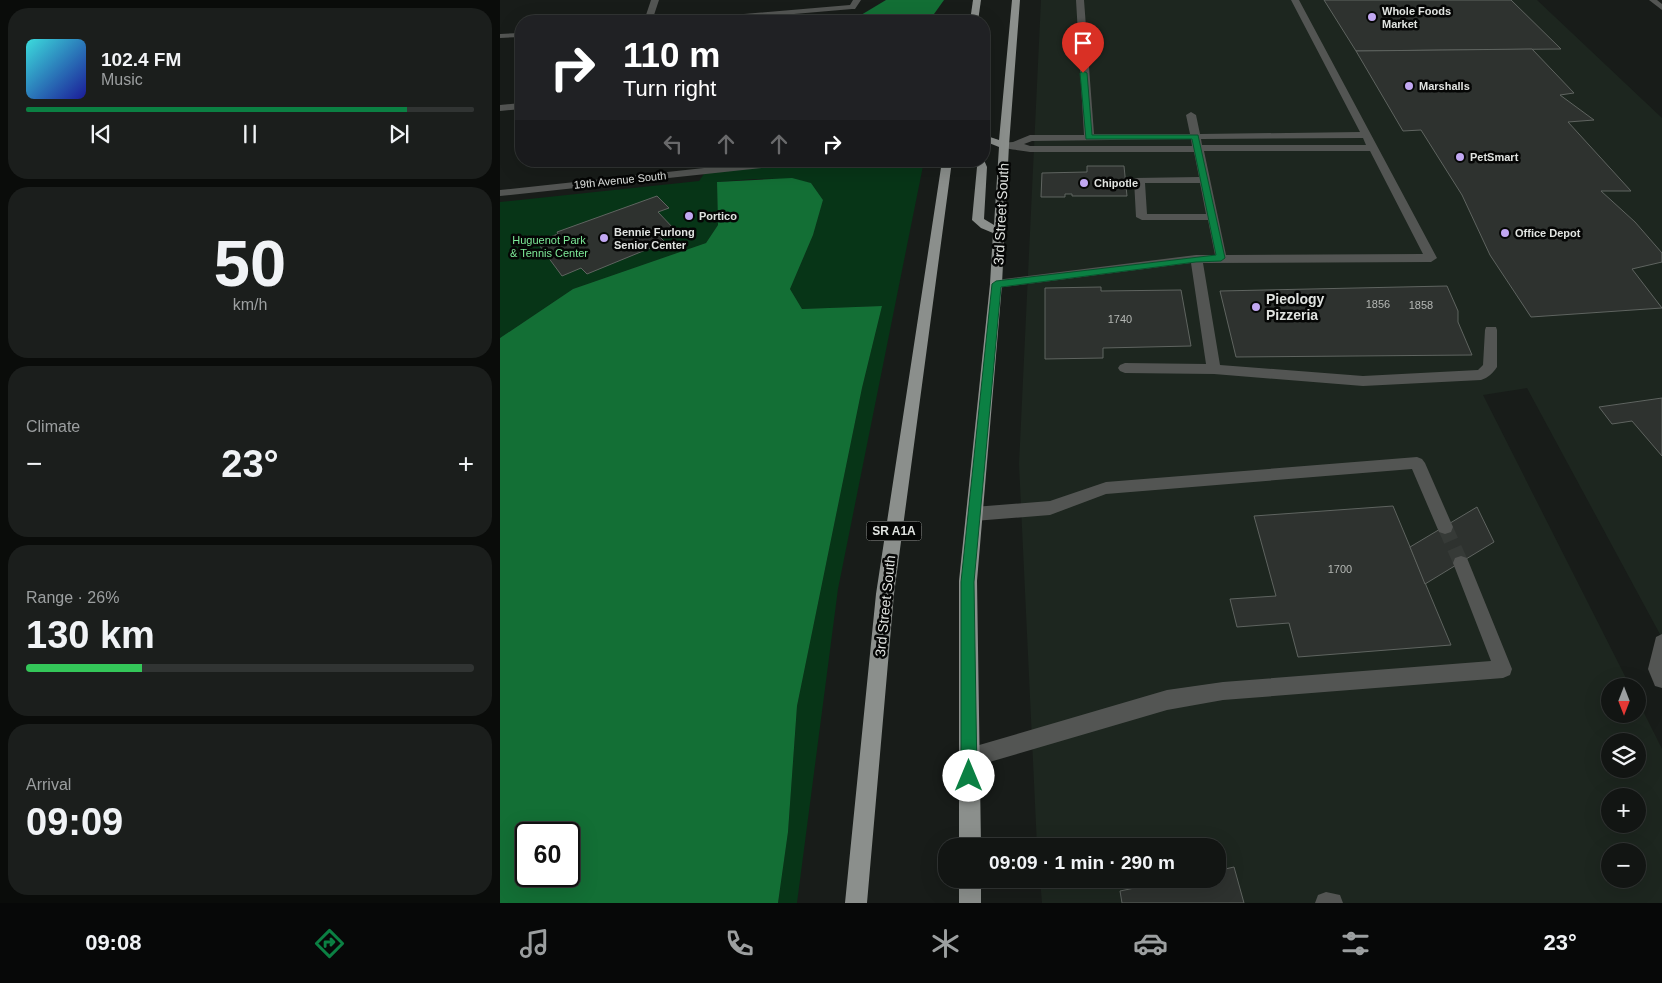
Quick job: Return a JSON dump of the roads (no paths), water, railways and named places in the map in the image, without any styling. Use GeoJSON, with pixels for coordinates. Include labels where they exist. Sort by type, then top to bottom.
{"type":"FeatureCollection","features":[{"type":"Feature","properties":{"kind":"main road"},"geometry":{"type":"LineString","coordinates":[[975,15],[977,0]]}},
{"type":"Feature","properties":{"kind":"main road","name":"3rd Street South"},"geometry":{"type":"LineString","coordinates":[[970,838],[968,582],[1000,232],[1010,145],[1016,0]]}},
{"type":"Feature","properties":{"kind":"main road"},"geometry":{"type":"LineString","coordinates":[[990,140],[1010,145]]}},
{"type":"Feature","properties":{"kind":"main road","name":"3rd Street South"},"geometry":{"type":"LineString","coordinates":[[856,903],[885,594],[946,167]]}},
{"type":"Feature","properties":{"kind":"main road"},"geometry":{"type":"LineString","coordinates":[[982,167],[978,220],[985,226],[1000,232]]}},
{"type":"Feature","properties":{"kind":"main road"},"geometry":{"type":"LineString","coordinates":[[970,888],[970,903]]}},
{"type":"Feature","properties":{"kind":"street"},"geometry":{"type":"LineString","coordinates":[[650,15],[655,0]]}},
{"type":"Feature","properties":{"kind":"street"},"geometry":{"type":"LineString","coordinates":[[757,15],[852,7],[858,0]]}},
{"type":"Feature","properties":{"kind":"street"},"geometry":{"type":"LineString","coordinates":[[1080,0],[1084,86],[1089,138]]}},
{"type":"Feature","properties":{"kind":"street"},"geometry":{"type":"LineString","coordinates":[[996,284],[1196,259],[1432,258],[1295,0]]}},
{"type":"Feature","properties":{"kind":"street"},"geometry":{"type":"LineString","coordinates":[[1653,0],[1662,8]]}},
{"type":"Feature","properties":{"kind":"street"},"geometry":{"type":"LineString","coordinates":[[500,36],[515,35]]}},
{"type":"Feature","properties":{"kind":"street"},"geometry":{"type":"LineString","coordinates":[[500,108],[515,107]]}},
{"type":"Feature","properties":{"kind":"street"},"geometry":{"type":"LineString","coordinates":[[1190,115],[1221,258]]}},
{"type":"Feature","properties":{"kind":"street"},"geometry":{"type":"LineString","coordinates":[[1010,145],[1030,138],[1366,135]]}},
{"type":"Feature","properties":{"kind":"street"},"geometry":{"type":"LineString","coordinates":[[1010,145],[1030,150],[1372,148]]}},
{"type":"Feature","properties":{"kind":"street","name":"19th Avenue South"},"geometry":{"type":"LineString","coordinates":[[500,193],[743,167]]}},
{"type":"Feature","properties":{"kind":"street"},"geometry":{"type":"LineString","coordinates":[[1204,180],[1139,180],[1142,217],[1212,217]]}},
{"type":"Feature","properties":{"kind":"street"},"geometry":{"type":"LineString","coordinates":[[1196,259],[1214,369]]}},
{"type":"Feature","properties":{"kind":"street"},"geometry":{"type":"LineString","coordinates":[[1125,368],[1214,369],[1363,381],[1481,374],[1490,367],[1491,330]]}},
{"type":"Feature","properties":{"kind":"street"},"geometry":{"type":"LineString","coordinates":[[974,514],[1050,508],[1106,488],[1417,463],[1445,527]]}},
{"type":"Feature","properties":{"kind":"street"},"geometry":{"type":"LineString","coordinates":[[969,758],[1167,700],[1223,691],[1503,669],[1460,563]]}},
{"type":"Feature","properties":{"kind":"street"},"geometry":{"type":"LineString","coordinates":[[1662,643],[1657,669],[1662,679]]}},
{"type":"Feature","properties":{"kind":"street"},"geometry":{"type":"LineString","coordinates":[[1326,903],[1332,903]]}},
{"type":"Feature","properties":{"kind":"tunnel"},"geometry":{"type":"LineString","coordinates":[[1445,527],[1461,563]]}},
{"type":"Feature","properties":{"kind":"place","name":"Whole Foods Market"},"geometry":{"type":"Point","coordinates":[1372,17]}},
{"type":"Feature","properties":{"kind":"place","name":"Marshalls"},"geometry":{"type":"Point","coordinates":[1409,86]}},
{"type":"Feature","properties":{"kind":"place","name":"PetSmart"},"geometry":{"type":"Point","coordinates":[1460,157]}},
{"type":"Feature","properties":{"kind":"place","name":"Chipotle"},"geometry":{"type":"Point","coordinates":[1084,183]}},
{"type":"Feature","properties":{"kind":"place","name":"Portico"},"geometry":{"type":"Point","coordinates":[689,216]}},
{"type":"Feature","properties":{"kind":"place","name":"Office Depot"},"geometry":{"type":"Point","coordinates":[1505,233]}},
{"type":"Feature","properties":{"kind":"place","name":"Bennie Furlong Senior Center"},"geometry":{"type":"Point","coordinates":[604,238]}},
{"type":"Feature","properties":{"kind":"place","name":"Pieology Pizzeria"},"geometry":{"type":"Point","coordinates":[1256,307]}},
{"type":"Feature","properties":{"kind":"park label","name":"Huguenot Park & Tennis Center"},"geometry":{"type":"Point","coordinates":[549,246]}}]}
